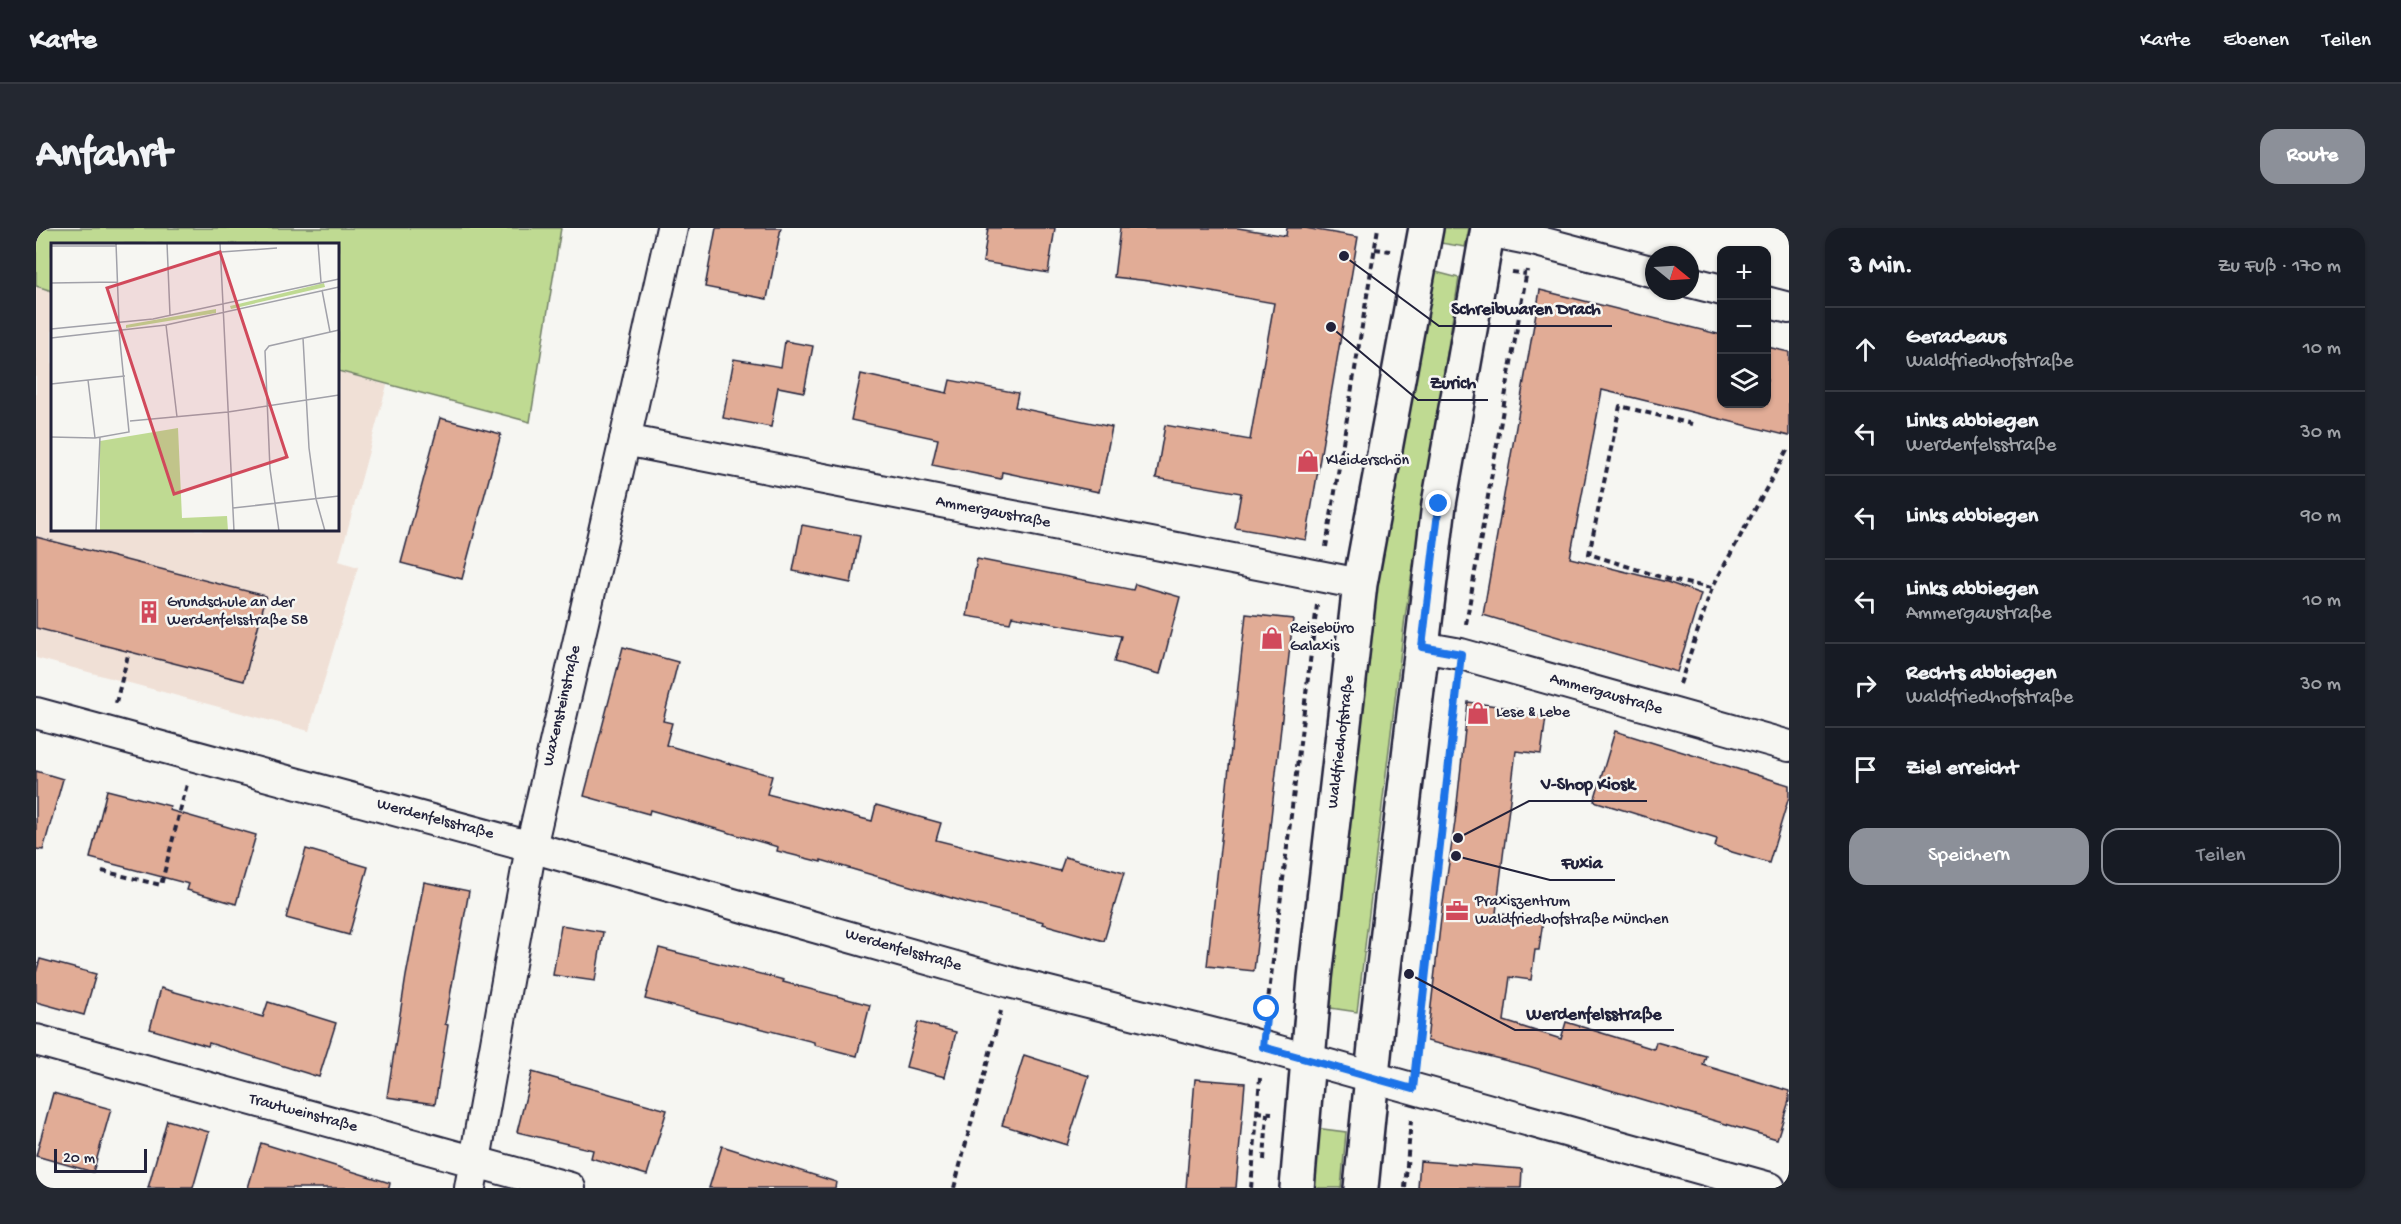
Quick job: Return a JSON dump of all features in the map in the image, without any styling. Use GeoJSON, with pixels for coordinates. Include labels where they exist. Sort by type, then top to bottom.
{"type":"FeatureCollection","features":[{"type":"Feature","properties":{"kind":"main road","name":"Waldfriedhofstraße"},"geometry":{"type":"LineString","coordinates":[[1297,1188],[1307,1059],[1360,584],[1426,228]]}},
{"type":"Feature","properties":{"kind":"main road"},"geometry":{"type":"LineString","coordinates":[[1361,1188],[1439,504],[1488,229]]}},
{"type":"Feature","properties":{"kind":"street","name":"Waxensteinstraße"},"geometry":{"type":"LineString","coordinates":[[472,1175],[531,847],[626,440],[672,228]]}},
{"type":"Feature","properties":{"kind":"street"},"geometry":{"type":"LineString","coordinates":[[1488,229],[1645,270]]}},
{"type":"Feature","properties":{"kind":"street"},"geometry":{"type":"LineString","coordinates":[[1699,284],[1717,289]]}},
{"type":"Feature","properties":{"kind":"street"},"geometry":{"type":"LineString","coordinates":[[1771,303],[1789,308]]}},
{"type":"Feature","properties":{"kind":"street","name":"Ammergaustraße"},"geometry":{"type":"LineString","coordinates":[[626,440],[1360,584]]}},
{"type":"Feature","properties":{"kind":"street","name":"Ammergaustraße"},"geometry":{"type":"LineString","coordinates":[[1422,647],[1461,654],[1789,746]]}},
{"type":"Feature","properties":{"kind":"street","name":"Werdenfelsstraße"},"geometry":{"type":"LineString","coordinates":[[36,713],[531,847],[1010,982],[1263,1047],[1770,1188]]}},
{"type":"Feature","properties":{"kind":"street","name":"Trautweinstraße"},"geometry":{"type":"LineString","coordinates":[[36,1040],[472,1175],[570,1188]]}},
{"type":"Feature","properties":{"kind":"path"},"geometry":{"type":"LineString","coordinates":[[1251,1188],[1263,1047],[1321,577],[1378,228]]}},
{"type":"Feature","properties":{"kind":"path"},"geometry":{"type":"LineString","coordinates":[[1405,1188],[1413,1089],[1461,654],[1533,240]]}},
{"type":"Feature","properties":{"kind":"path"},"geometry":{"type":"LineString","coordinates":[[1692,424],[1620,406],[1589,555],[1670,580],[1712,588]]}},
{"type":"Feature","properties":{"kind":"path"},"geometry":{"type":"LineString","coordinates":[[1670,713],[1712,588],[1789,447]]}},
{"type":"Feature","properties":{"kind":"path"},"geometry":{"type":"LineString","coordinates":[[108,732],[129,651]]}},
{"type":"Feature","properties":{"kind":"path"},"geometry":{"type":"LineString","coordinates":[[102,871],[161,885],[195,755]]}},
{"type":"Feature","properties":{"kind":"path"},"geometry":{"type":"LineString","coordinates":[[954,1188],[1010,982]]}},
{"type":"Feature","properties":{"kind":"path"},"geometry":{"type":"LineString","coordinates":[[1264,1160],[1268,1113]]}},
{"type":"Feature","properties":{"kind":"shaded area"},"geometry":{"type":"Polygon","coordinates":[[[36,286],[51,291],[51,531],[339,531],[339,371],[387,385],[339,561],[358,567],[309,731],[36,658],[36,286]]]}},
{"type":"Feature","properties":{"kind":"green space"},"geometry":{"type":"Polygon","coordinates":[[[36,228],[561,228],[530,422],[339,371],[339,243],[51,243],[51,291],[36,286],[36,228]]]}},
{"type":"Feature","properties":{"kind":"green space"},"geometry":{"type":"Polygon","coordinates":[[[1437,228],[1469,228],[1465,247],[1434,242],[1437,228]]]}},
{"type":"Feature","properties":{"kind":"green space"},"geometry":{"type":"Polygon","coordinates":[[[1432,271],[1459,278],[1405,617],[1357,1012],[1324,1007],[1372,610],[1432,271]]]}},
{"type":"Feature","properties":{"kind":"green space"},"geometry":{"type":"Polygon","coordinates":[[[1315,1128],[1346,1132],[1341,1188],[1310,1188],[1315,1128]]]}},
{"type":"Feature","properties":{"kind":"building"},"geometry":{"type":"Polygon","coordinates":[[[716,228],[781,228],[767,299],[705,287],[716,228]]]}},
{"type":"Feature","properties":{"kind":"building"},"geometry":{"type":"Polygon","coordinates":[[[988,228],[1055,228],[1048,273],[983,262],[988,228]]]}},
{"type":"Feature","properties":{"kind":"building"},"geometry":{"type":"Polygon","coordinates":[[[1120,228],[1238,228],[1286,236],[1287,228],[1305,228],[1358,237],[1306,540],[1235,528],[1241,493],[1156,478],[1165,425],[1250,440],[1274,303],[1114,277],[1120,228]]]}},
{"type":"Feature","properties":{"kind":"building"},"geometry":{"type":"Polygon","coordinates":[[[1540,290],[1717,334],[1717,408],[1771,408],[1771,348],[1789,352],[1789,436],[1602,390],[1570,558],[1667,582],[1701,594],[1677,672],[1483,615],[1540,290]]]}},
{"type":"Feature","properties":{"kind":"building"},"geometry":{"type":"Polygon","coordinates":[[[785,341],[813,346],[804,392],[778,387],[771,427],[723,418],[734,359],[781,367],[785,341]]]}},
{"type":"Feature","properties":{"kind":"building"},"geometry":{"type":"Polygon","coordinates":[[[861,374],[947,393],[950,380],[1018,393],[1015,407],[1112,427],[1099,492],[1002,472],[1001,479],[932,465],[938,439],[851,420],[861,374]]]}},
{"type":"Feature","properties":{"kind":"building"},"geometry":{"type":"Polygon","coordinates":[[[440,418],[501,434],[462,579],[401,563],[440,418]]]}},
{"type":"Feature","properties":{"kind":"building"},"geometry":{"type":"Polygon","coordinates":[[[802,525],[860,536],[851,583],[793,571],[802,525]]]}},
{"type":"Feature","properties":{"kind":"building","name":"Grundschule an der Werdenfelsstraße 58"},"geometry":{"type":"Polygon","coordinates":[[[36,537],[266,596],[244,681],[36,628],[36,537]]]}},
{"type":"Feature","properties":{"kind":"building"},"geometry":{"type":"Polygon","coordinates":[[[977,559],[1133,590],[1135,584],[1180,597],[1160,674],[1114,662],[1121,636],[1012,616],[1010,623],[967,616],[977,559]]]}},
{"type":"Feature","properties":{"kind":"building"},"geometry":{"type":"Polygon","coordinates":[[[1246,614],[1293,619],[1254,971],[1207,966],[1246,614]]]}},
{"type":"Feature","properties":{"kind":"building"},"geometry":{"type":"Polygon","coordinates":[[[623,647],[678,662],[663,721],[672,723],[666,745],[772,776],[767,794],[872,821],[876,805],[941,823],[936,840],[1060,871],[1065,857],[1124,873],[1104,941],[821,860],[821,862],[777,851],[778,847],[650,810],[649,814],[584,796],[623,647]]]}},
{"type":"Feature","properties":{"kind":"building"},"geometry":{"type":"Polygon","coordinates":[[[1468,702],[1518,709],[1517,714],[1546,717],[1541,754],[1516,751],[1496,913],[1543,920],[1539,950],[1535,950],[1531,980],[1510,977],[1504,1021],[1561,1039],[1566,1022],[1654,1049],[1656,1042],[1706,1056],[1703,1065],[1789,1091],[1789,1101],[1777,1139],[1528,1066],[1427,1041],[1468,702]]]}},
{"type":"Feature","properties":{"kind":"building"},"geometry":{"type":"Polygon","coordinates":[[[1615,731],[1789,785],[1789,797],[1769,863],[1715,847],[1717,839],[1594,801],[1615,731]]]}},
{"type":"Feature","properties":{"kind":"building"},"geometry":{"type":"Polygon","coordinates":[[[36,771],[63,779],[43,850],[36,849],[36,771]]]}},
{"type":"Feature","properties":{"kind":"building"},"geometry":{"type":"Polygon","coordinates":[[[107,790],[170,806],[169,810],[256,835],[236,904],[187,890],[189,884],[90,858],[107,790]]]}},
{"type":"Feature","properties":{"kind":"building"},"geometry":{"type":"Polygon","coordinates":[[[306,849],[368,867],[349,935],[286,918],[306,849]]]}},
{"type":"Feature","properties":{"kind":"building"},"geometry":{"type":"Polygon","coordinates":[[[424,882],[469,891],[445,1024],[448,1025],[435,1104],[387,1097],[424,882]]]}},
{"type":"Feature","properties":{"kind":"building"},"geometry":{"type":"Polygon","coordinates":[[[561,925],[603,932],[595,981],[553,975],[561,925]]]}},
{"type":"Feature","properties":{"kind":"building"},"geometry":{"type":"Polygon","coordinates":[[[659,948],[870,1005],[857,1056],[814,1045],[814,1042],[645,999],[659,948]]]}},
{"type":"Feature","properties":{"kind":"building"},"geometry":{"type":"Polygon","coordinates":[[[40,959],[96,974],[84,1015],[36,1002],[36,973],[40,959]]]}},
{"type":"Feature","properties":{"kind":"building"},"geometry":{"type":"Polygon","coordinates":[[[161,988],[263,1017],[268,1002],[336,1023],[319,1077],[209,1043],[208,1046],[150,1029],[161,988]]]}},
{"type":"Feature","properties":{"kind":"building"},"geometry":{"type":"Polygon","coordinates":[[[918,1022],[956,1032],[945,1077],[906,1067],[918,1022]]]}},
{"type":"Feature","properties":{"kind":"building"},"geometry":{"type":"Polygon","coordinates":[[[1024,1055],[1089,1076],[1067,1145],[1002,1125],[1024,1055]]]}},
{"type":"Feature","properties":{"kind":"building"},"geometry":{"type":"Polygon","coordinates":[[[532,1072],[667,1110],[647,1175],[591,1158],[593,1150],[517,1132],[532,1072]]]}},
{"type":"Feature","properties":{"kind":"building"},"geometry":{"type":"Polygon","coordinates":[[[1195,1079],[1245,1083],[1236,1188],[1186,1188],[1195,1079]]]}},
{"type":"Feature","properties":{"kind":"building"},"geometry":{"type":"Polygon","coordinates":[[[53,1093],[111,1109],[93,1172],[36,1156],[53,1093]]]}},
{"type":"Feature","properties":{"kind":"building"},"geometry":{"type":"Polygon","coordinates":[[[167,1120],[209,1132],[193,1188],[148,1188],[167,1120]]]}},
{"type":"Feature","properties":{"kind":"building"},"geometry":{"type":"Polygon","coordinates":[[[261,1143],[390,1183],[389,1188],[248,1188],[261,1143]]]}},
{"type":"Feature","properties":{"kind":"building"},"geometry":{"type":"Polygon","coordinates":[[[722,1146],[836,1182],[835,1188],[709,1188],[722,1146]]]}},
{"type":"Feature","properties":{"kind":"building"},"geometry":{"type":"Polygon","coordinates":[[[1420,1161],[1522,1169],[1521,1188],[1418,1188],[1420,1161]]]}},
{"type":"Feature","properties":{"kind":"place","name":"Schreibwaren Drach"},"geometry":{"type":"Point","coordinates":[1344,256]}},
{"type":"Feature","properties":{"kind":"place","name":"Zurich"},"geometry":{"type":"Point","coordinates":[1331,327]}},
{"type":"Feature","properties":{"kind":"place","name":"Kleiderschön"},"geometry":{"type":"Point","coordinates":[1308,461]}},
{"type":"Feature","properties":{"kind":"place","name":"Grundschule an der Werdenfelsstraße 58"},"geometry":{"type":"Point","coordinates":[149,612]}},
{"type":"Feature","properties":{"kind":"place","name":"Reisebüro Galaxis"},"geometry":{"type":"Point","coordinates":[1272,638]}},
{"type":"Feature","properties":{"kind":"place","name":"Lese & Lebe"},"geometry":{"type":"Point","coordinates":[1478,713]}},
{"type":"Feature","properties":{"kind":"place","name":"V-Shop Kiosk"},"geometry":{"type":"Point","coordinates":[1458,838]}},
{"type":"Feature","properties":{"kind":"place","name":"Fuxia"},"geometry":{"type":"Point","coordinates":[1456,856]}},
{"type":"Feature","properties":{"kind":"place","name":"Praxiszentrum Waldfriedhofstraße München"},"geometry":{"type":"Point","coordinates":[1457,911]}},
{"type":"Feature","properties":{"kind":"place","name":"Werdenfelsstraße"},"geometry":{"type":"Point","coordinates":[1409,974]}},
{"type":"Feature","properties":{"kind":"route"},"geometry":{"type":"LineString","coordinates":[[1267,1009],[1263,1047],[1413,1089],[1461,654],[1422,647],[1439,504]]}}]}
